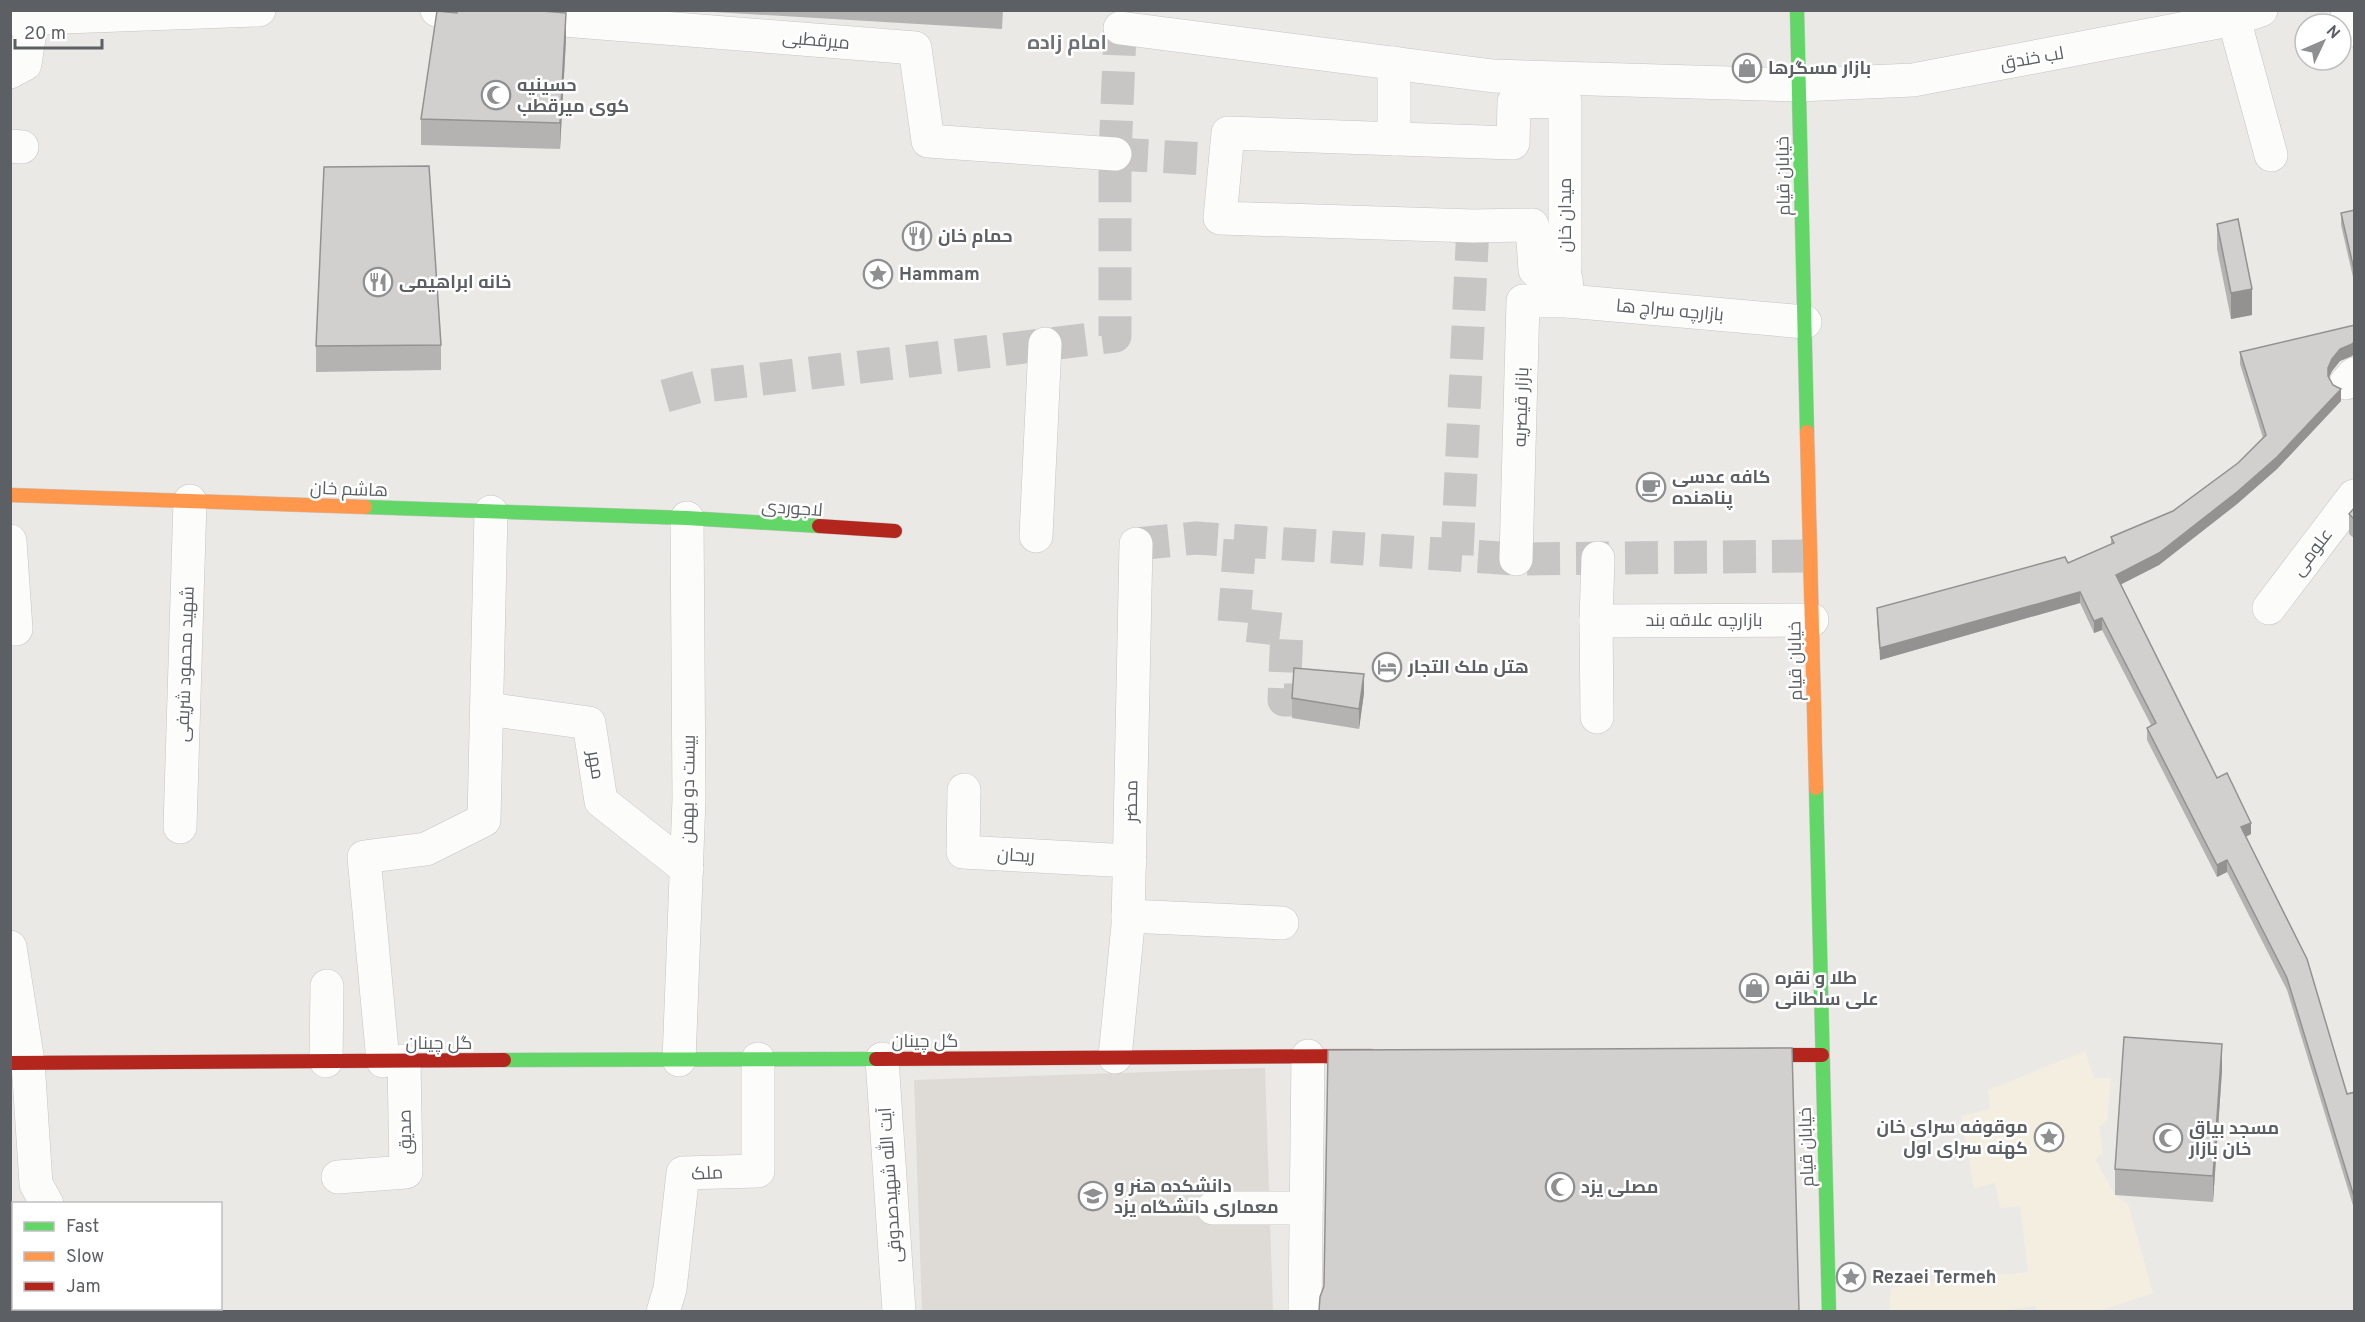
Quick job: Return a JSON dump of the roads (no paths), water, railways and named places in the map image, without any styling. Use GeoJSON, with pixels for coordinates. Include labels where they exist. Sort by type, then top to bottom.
{"type":"FeatureCollection","features":[{"type":"Feature","properties":{"kind":"street"},"geometry":{"type":"LineString","coordinates":[[10,72],[25,64],[21,19],[148,12],[259,10]]}},
{"type":"Feature","properties":{"kind":"street","name":"میرقطبی"},"geometry":{"type":"LineString","coordinates":[[437,10],[915,48],[928,141],[1115,154]]}},
{"type":"Feature","properties":{"kind":"street","name":"خیابان قیام"},"geometry":{"type":"LineString","coordinates":[[1797,10],[1828,1311]]}},
{"type":"Feature","properties":{"kind":"street"},"geometry":{"type":"LineString","coordinates":[[2347,10],[2355,30]]}},
{"type":"Feature","properties":{"kind":"street"},"geometry":{"type":"LineString","coordinates":[[2248,15],[2271,155]]}},
{"type":"Feature","properties":{"kind":"street","name":"لب خندق"},"geometry":{"type":"LineString","coordinates":[[1557,90],[1913,80],[2248,15]]}},
{"type":"Feature","properties":{"kind":"street"},"geometry":{"type":"LineString","coordinates":[[1120,28],[1493,76],[1557,90]]}},
{"type":"Feature","properties":{"kind":"street"},"geometry":{"type":"LineString","coordinates":[[1394,139],[1395,63]]}},
{"type":"Feature","properties":{"kind":"street","name":"میدان خان"},"geometry":{"type":"LineString","coordinates":[[1557,90],[1565,101],[1565,268],[1535,270],[1532,225],[1473,226],[1220,218],[1228,133],[1513,143],[1514,102],[1557,90]]}},
{"type":"Feature","properties":{"kind":"street"},"geometry":{"type":"LineString","coordinates":[[1565,268],[1568,301]]}},
{"type":"Feature","properties":{"kind":"street","name":"بازار قیصریه"},"geometry":{"type":"LineString","coordinates":[[1516,559],[1524,301],[1568,301]]}},
{"type":"Feature","properties":{"kind":"street","name":"بازارچه سراچ ها"},"geometry":{"type":"LineString","coordinates":[[1568,301],[1804,322]]}},
{"type":"Feature","properties":{"kind":"street"},"geometry":{"type":"LineString","coordinates":[[1036,536],[1046,344]]}},
{"type":"Feature","properties":{"kind":"street","name":"هاشم خان"},"geometry":{"type":"LineString","coordinates":[[10,495],[687,518]]}},
{"type":"Feature","properties":{"kind":"street","name":"علومی"},"geometry":{"type":"LineString","coordinates":[[2269,608],[2355,496]]}},
{"type":"Feature","properties":{"kind":"street","name":"شهید محمود شریفی"},"geometry":{"type":"LineString","coordinates":[[180,827],[190,501]]}},
{"type":"Feature","properties":{"kind":"street"},"geometry":{"type":"LineString","coordinates":[[393,1061],[364,857],[426,849],[484,820],[491,512]]}},
{"type":"Feature","properties":{"kind":"street","name":"لاجوردی"},"geometry":{"type":"LineString","coordinates":[[687,518],[895,531]]}},
{"type":"Feature","properties":{"kind":"street","name":"بیست دو بهمن"},"geometry":{"type":"LineString","coordinates":[[679,1059],[689,799],[687,518]]}},
{"type":"Feature","properties":{"kind":"street"},"geometry":{"type":"LineString","coordinates":[[10,541],[16,629]]}},
{"type":"Feature","properties":{"kind":"street","name":"محضر"},"geometry":{"type":"LineString","coordinates":[[1115,1057],[1128,916],[1136,544]]}},
{"type":"Feature","properties":{"kind":"street"},"geometry":{"type":"LineString","coordinates":[[1597,717],[1598,558]]}},
{"type":"Feature","properties":{"kind":"street","name":"بازارچه علاقه بند"},"geometry":{"type":"LineString","coordinates":[[1596,621],[1812,620]]}},
{"type":"Feature","properties":{"kind":"street","name":"مهر"},"geometry":{"type":"LineString","coordinates":[[487,709],[589,723],[601,801],[687,869]]}},
{"type":"Feature","properties":{"kind":"street","name":"ریحان"},"geometry":{"type":"LineString","coordinates":[[964,790],[963,852],[1130,861]]}},
{"type":"Feature","properties":{"kind":"street"},"geometry":{"type":"LineString","coordinates":[[1128,916],[1282,923]]}},
{"type":"Feature","properties":{"kind":"street"},"geometry":{"type":"LineString","coordinates":[[10,947],[19,1063],[36,1184],[46,1202]]}},
{"type":"Feature","properties":{"kind":"street"},"geometry":{"type":"LineString","coordinates":[[326,1061],[327,986]]}},
{"type":"Feature","properties":{"kind":"street"},"geometry":{"type":"LineString","coordinates":[[1739,1055],[1822,1054]]}},
{"type":"Feature","properties":{"kind":"street"},"geometry":{"type":"LineString","coordinates":[[1305,1311],[1308,1056]]}},
{"type":"Feature","properties":{"kind":"street","name":"گل چینان"},"geometry":{"type":"LineString","coordinates":[[19,1063],[1390,1056]]}},
{"type":"Feature","properties":{"kind":"street","name":"ملک"},"geometry":{"type":"LineString","coordinates":[[663,1311],[669,1289],[683,1173],[758,1171],[758,1059]]}},
{"type":"Feature","properties":{"kind":"street","name":"آیت الله شهیدصدوقی"},"geometry":{"type":"LineString","coordinates":[[882,1059],[899,1311]]}},
{"type":"Feature","properties":{"kind":"street","name":"صدیق"},"geometry":{"type":"LineString","coordinates":[[338,1177],[406,1172],[393,1061]]}},
{"type":"Feature","properties":{"kind":"street"},"geometry":{"type":"LineString","coordinates":[[1213,1208],[1306,1208]]}},
{"type":"Feature","properties":{"kind":"tunnel"},"geometry":{"type":"LineString","coordinates":[[665,396],[697,387],[1115,336],[1115,154],[1121,10]]}},
{"type":"Feature","properties":{"kind":"tunnel"},"geometry":{"type":"LineString","coordinates":[[1115,154],[1226,160]]}},
{"type":"Feature","properties":{"kind":"tunnel"},"geometry":{"type":"LineString","coordinates":[[1457,555],[1473,226]]}},
{"type":"Feature","properties":{"kind":"tunnel"},"geometry":{"type":"LineString","coordinates":[[1136,544],[1196,538],[1516,559],[1810,556]]}},
{"type":"Feature","properties":{"kind":"tunnel"},"geometry":{"type":"LineString","coordinates":[[1240,540],[1234,624],[1287,630],[1284,700],[1294,700]]}},
{"type":"Feature","properties":{"kind":"place","name":"بازار مسگرها"},"geometry":{"type":"Point","coordinates":[1747,68]}},
{"type":"Feature","properties":{"kind":"place","name":"حسینیه کوی میرقطب"},"geometry":{"type":"Point","coordinates":[496,95]}},
{"type":"Feature","properties":{"kind":"place","name":"حمام خان"},"geometry":{"type":"Point","coordinates":[917,236]}},
{"type":"Feature","properties":{"kind":"place","name":"Hammam"},"geometry":{"type":"Point","coordinates":[878,274]}},
{"type":"Feature","properties":{"kind":"place","name":"خانه ابراهیمی"},"geometry":{"type":"Point","coordinates":[378,282]}},
{"type":"Feature","properties":{"kind":"place","name":"کافه عدسی پناهنده"},"geometry":{"type":"Point","coordinates":[1651,487]}},
{"type":"Feature","properties":{"kind":"place","name":"هتل ملک التجار"},"geometry":{"type":"Point","coordinates":[1387,667]}},
{"type":"Feature","properties":{"kind":"place","name":"طلا و نقره علی سلطانی"},"geometry":{"type":"Point","coordinates":[1754,988]}},
{"type":"Feature","properties":{"kind":"place","name":"موقوفه سرای خان کهنه سرای اول"},"geometry":{"type":"Point","coordinates":[2049,1137]}},
{"type":"Feature","properties":{"kind":"place","name":"مسجد بیاق خان بازار"},"geometry":{"type":"Point","coordinates":[2168,1138]}},
{"type":"Feature","properties":{"kind":"place","name":"مصلی یزد"},"geometry":{"type":"Point","coordinates":[1560,1187]}},
{"type":"Feature","properties":{"kind":"place","name":"دانشکده هنر و معماری دانشگاه یزد"},"geometry":{"type":"Point","coordinates":[1093,1196]}},
{"type":"Feature","properties":{"kind":"place","name":"Rezaei Termeh"},"geometry":{"type":"Point","coordinates":[1851,1277]}},
{"type":"Feature","properties":{"kind":"district","name":"امام زاده"},"geometry":{"type":"Point","coordinates":[1067,42]}}]}
